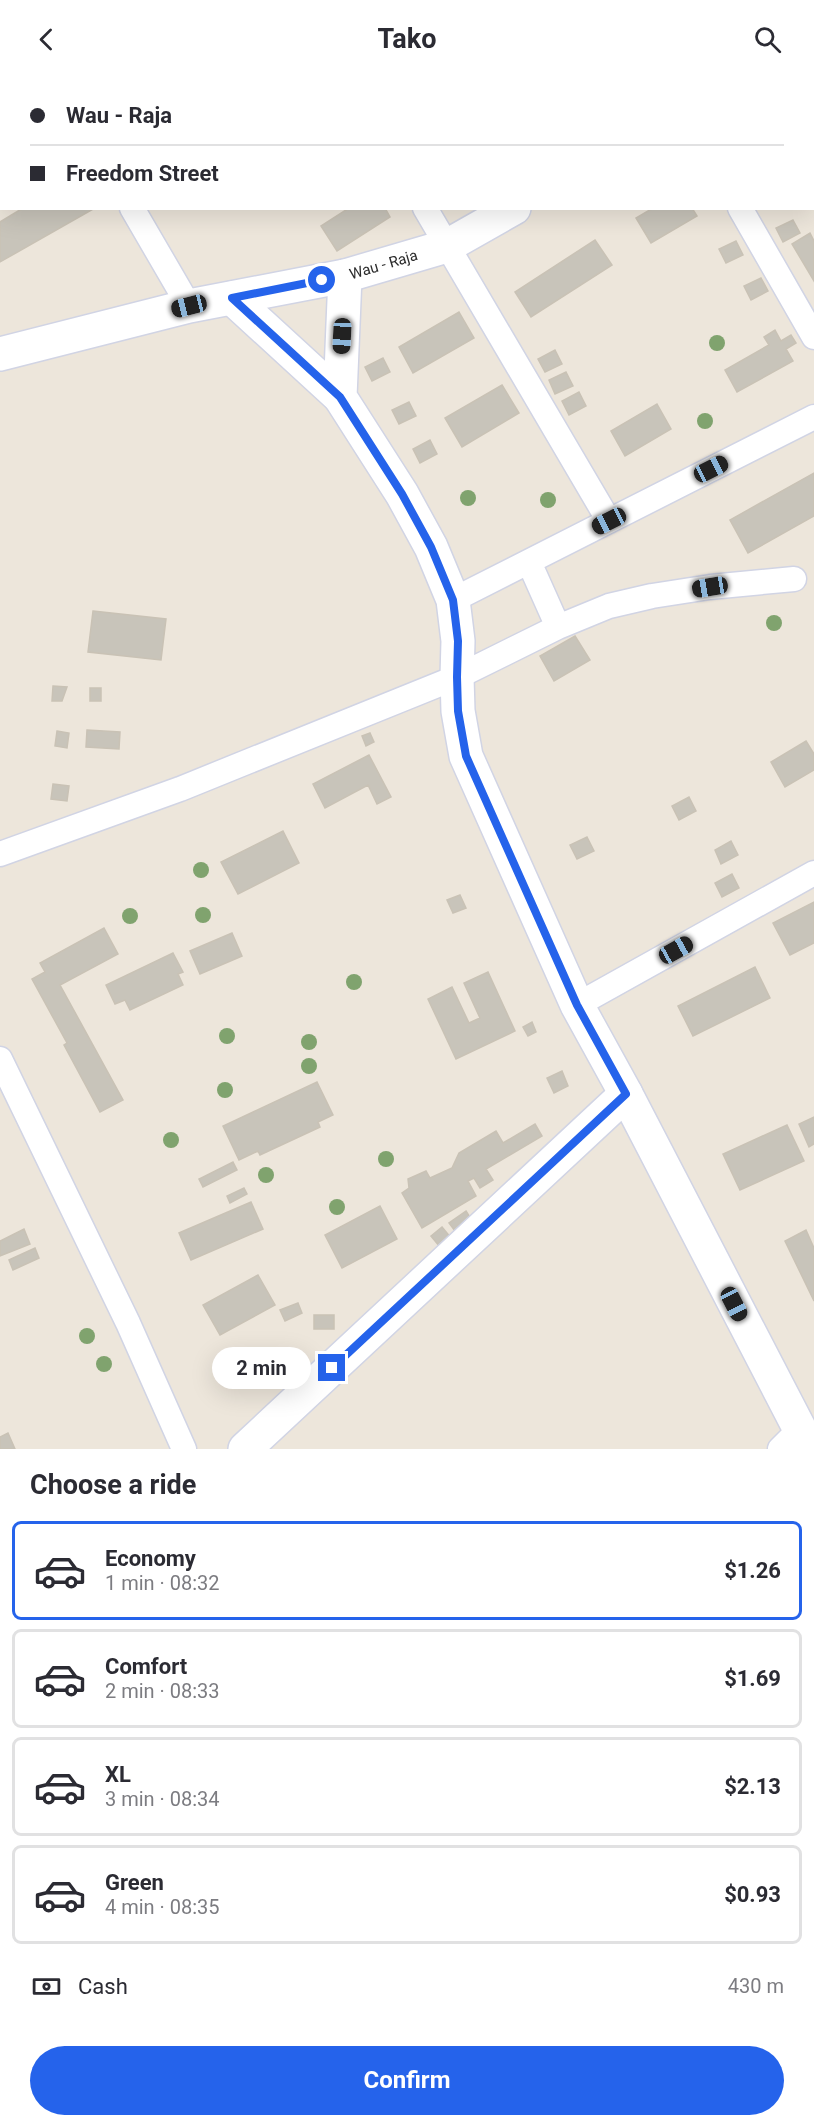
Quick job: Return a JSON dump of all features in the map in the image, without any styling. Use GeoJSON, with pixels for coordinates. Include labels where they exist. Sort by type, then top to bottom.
{"type":"FeatureCollection","features":[{"type":"Feature","properties":{"kind":"street"},"geometry":{"type":"LineString","coordinates":[[133,210],[189,306]]}},
{"type":"Feature","properties":{"kind":"street"},"geometry":{"type":"LineString","coordinates":[[426,210],[609,521]]}},
{"type":"Feature","properties":{"kind":"street","name":"Wau - Raja"},"geometry":{"type":"LineString","coordinates":[[0,354],[189,306],[345,276],[447,246],[510,210]]}},
{"type":"Feature","properties":{"kind":"street"},"geometry":{"type":"LineString","coordinates":[[741,210],[814,337]]}},
{"type":"Feature","properties":{"kind":"street"},"geometry":{"type":"LineString","coordinates":[[340,397],[345,276]]}},
{"type":"Feature","properties":{"kind":"street"},"geometry":{"type":"LineString","coordinates":[[232,298],[340,397],[402,494],[431,547],[453,600],[458,641],[458,711],[466,756],[577,1005],[626,1094],[796,1443]]}},
{"type":"Feature","properties":{"kind":"street"},"geometry":{"type":"LineString","coordinates":[[453,600],[814,417]]}},
{"type":"Feature","properties":{"kind":"street"},"geometry":{"type":"LineString","coordinates":[[529,562],[558,627]]}},
{"type":"Feature","properties":{"kind":"street"},"geometry":{"type":"LineString","coordinates":[[0,854],[180,789],[457,677],[558,627],[609,606],[652,596],[710,587],[794,579]]}},
{"type":"Feature","properties":{"kind":"street"},"geometry":{"type":"LineString","coordinates":[[577,1005],[814,873]]}},
{"type":"Feature","properties":{"kind":"street"},"geometry":{"type":"LineString","coordinates":[[0,1059],[128,1323],[184,1449]]}},
{"type":"Feature","properties":{"kind":"street"},"geometry":{"type":"LineString","coordinates":[[245,1449],[626,1094]]}},
{"type":"Feature","properties":{"kind":"building"},"geometry":{"type":"Polygon","coordinates":[[[20,210],[91,210],[0,262],[0,222],[20,210]]]}},
{"type":"Feature","properties":{"kind":"building"},"geometry":{"type":"Polygon","coordinates":[[[346,210],[386,210],[390,217],[337,251],[321,226],[346,210]]]}},
{"type":"Feature","properties":{"kind":"building"},"geometry":{"type":"Polygon","coordinates":[[[650,210],[693,210],[697,216],[651,243],[636,218],[650,210]]]}},
{"type":"Feature","properties":{"kind":"building"},"geometry":{"type":"Polygon","coordinates":[[[793,220],[800,233],[783,242],[776,228],[793,220]]]}},
{"type":"Feature","properties":{"kind":"building"},"geometry":{"type":"Polygon","coordinates":[[[810,233],[814,241],[814,281],[792,244],[810,233]]]}},
{"type":"Feature","properties":{"kind":"building"},"geometry":{"type":"Polygon","coordinates":[[[595,240],[612,265],[531,317],[515,292],[595,240]]]}},
{"type":"Feature","properties":{"kind":"building"},"geometry":{"type":"Polygon","coordinates":[[[736,241],[743,255],[726,263],[719,249],[736,241]]]}},
{"type":"Feature","properties":{"kind":"building"},"geometry":{"type":"Polygon","coordinates":[[[761,278],[768,291],[751,300],[744,286],[761,278]]]}},
{"type":"Feature","properties":{"kind":"building"},"geometry":{"type":"Polygon","coordinates":[[[459,312],[474,338],[413,373],[399,347],[459,312]]]}},
{"type":"Feature","properties":{"kind":"building"},"geometry":{"type":"Polygon","coordinates":[[[775,330],[781,341],[791,335],[796,343],[786,349],[793,361],[737,392],[725,370],[769,345],[764,337],[775,330]]]}},
{"type":"Feature","properties":{"kind":"building"},"geometry":{"type":"Polygon","coordinates":[[[555,350],[562,364],[545,372],[538,359],[555,350]]]}},
{"type":"Feature","properties":{"kind":"building"},"geometry":{"type":"Polygon","coordinates":[[[383,358],[390,372],[372,381],[365,367],[383,358]]]}},
{"type":"Feature","properties":{"kind":"building"},"geometry":{"type":"Polygon","coordinates":[[[566,372],[573,386],[555,394],[549,380],[566,372]]]}},
{"type":"Feature","properties":{"kind":"building"},"geometry":{"type":"Polygon","coordinates":[[[502,385],[519,413],[462,447],[445,418],[502,385]]]}},
{"type":"Feature","properties":{"kind":"building"},"geometry":{"type":"Polygon","coordinates":[[[579,392],[586,406],[569,415],[562,401],[579,392]]]}},
{"type":"Feature","properties":{"kind":"building"},"geometry":{"type":"Polygon","coordinates":[[[409,402],[416,416],[399,424],[392,410],[409,402]]]}},
{"type":"Feature","properties":{"kind":"building"},"geometry":{"type":"Polygon","coordinates":[[[657,404],[671,429],[625,456],[611,431],[657,404]]]}},
{"type":"Feature","properties":{"kind":"building"},"geometry":{"type":"Polygon","coordinates":[[[430,440],[437,454],[420,463],[413,449],[430,440]]]}},
{"type":"Feature","properties":{"kind":"building"},"geometry":{"type":"Polygon","coordinates":[[[814,473],[814,516],[748,553],[730,520],[814,473]]]}},
{"type":"Feature","properties":{"kind":"building"},"geometry":{"type":"Polygon","coordinates":[[[93,611],[166,619],[161,660],[88,652],[93,611]]]}},
{"type":"Feature","properties":{"kind":"building"},"geometry":{"type":"Polygon","coordinates":[[[575,636],[590,660],[554,681],[540,656],[575,636]]]}},
{"type":"Feature","properties":{"kind":"building"},"geometry":{"type":"Polygon","coordinates":[[[53,686],[67,687],[62,701],[52,701],[53,686]]]}},
{"type":"Feature","properties":{"kind":"building"},"geometry":{"type":"Polygon","coordinates":[[[90,688],[101,688],[101,701],[90,701],[90,688]]]}},
{"type":"Feature","properties":{"kind":"building"},"geometry":{"type":"Polygon","coordinates":[[[87,730],[120,732],[119,749],[86,747],[87,730]]]}},
{"type":"Feature","properties":{"kind":"building"},"geometry":{"type":"Polygon","coordinates":[[[57,731],[69,733],[67,748],[55,746],[57,731]]]}},
{"type":"Feature","properties":{"kind":"building"},"geometry":{"type":"Polygon","coordinates":[[[370,733],[374,742],[366,746],[362,736],[370,733]]]}},
{"type":"Feature","properties":{"kind":"building"},"geometry":{"type":"Polygon","coordinates":[[[806,741],[814,754],[814,770],[785,787],[771,762],[806,741]]]}},
{"type":"Feature","properties":{"kind":"building"},"geometry":{"type":"Polygon","coordinates":[[[369,755],[391,797],[377,804],[368,785],[325,808],[313,784],[369,755]]]}},
{"type":"Feature","properties":{"kind":"building"},"geometry":{"type":"Polygon","coordinates":[[[53,784],[69,786],[67,801],[51,799],[53,784]]]}},
{"type":"Feature","properties":{"kind":"building"},"geometry":{"type":"Polygon","coordinates":[[[689,797],[696,811],[679,820],[672,806],[689,797]]]}},
{"type":"Feature","properties":{"kind":"building"},"geometry":{"type":"Polygon","coordinates":[[[283,831],[299,863],[238,894],[221,862],[283,831]]]}},
{"type":"Feature","properties":{"kind":"building"},"geometry":{"type":"Polygon","coordinates":[[[587,837],[594,851],[577,859],[570,845],[587,837]]]}},
{"type":"Feature","properties":{"kind":"building"},"geometry":{"type":"Polygon","coordinates":[[[731,841],[738,855],[721,864],[715,850],[731,841]]]}},
{"type":"Feature","properties":{"kind":"building"},"geometry":{"type":"Polygon","coordinates":[[[732,874],[739,888],[722,897],[715,883],[732,874]]]}},
{"type":"Feature","properties":{"kind":"building"},"geometry":{"type":"Polygon","coordinates":[[[460,895],[466,908],[453,913],[447,900],[460,895]]]}},
{"type":"Feature","properties":{"kind":"building"},"geometry":{"type":"Polygon","coordinates":[[[814,902],[814,943],[790,955],[773,923],[814,902]]]}},
{"type":"Feature","properties":{"kind":"building"},"geometry":{"type":"Polygon","coordinates":[[[104,928],[118,954],[60,985],[123,1100],[100,1112],[64,1045],[67,1043],[32,979],[45,972],[40,963],[104,928]]]}},
{"type":"Feature","properties":{"kind":"building"},"geometry":{"type":"Polygon","coordinates":[[[232,933],[242,956],[200,974],[190,951],[232,933]]]}},
{"type":"Feature","properties":{"kind":"building"},"geometry":{"type":"Polygon","coordinates":[[[173,953],[183,972],[178,974],[183,985],[130,1010],[125,1000],[115,1004],[106,985],[173,953]]]}},
{"type":"Feature","properties":{"kind":"building"},"geometry":{"type":"Polygon","coordinates":[[[755,967],[770,998],[693,1036],[678,1006],[755,967]]]}},
{"type":"Feature","properties":{"kind":"building"},"geometry":{"type":"Polygon","coordinates":[[[488,972],[515,1031],[456,1059],[428,999],[452,987],[469,1023],[480,1018],[464,983],[488,972]]]}},
{"type":"Feature","properties":{"kind":"building"},"geometry":{"type":"Polygon","coordinates":[[[532,1022],[536,1032],[528,1036],[523,1027],[532,1022]]]}},
{"type":"Feature","properties":{"kind":"building"},"geometry":{"type":"Polygon","coordinates":[[[562,1071],[568,1086],[554,1093],[547,1078],[562,1071]]]}},
{"type":"Feature","properties":{"kind":"building"},"geometry":{"type":"Polygon","coordinates":[[[317,1082],[333,1115],[318,1122],[320,1127],[260,1155],[258,1151],[239,1160],[223,1126],[317,1082]]]}},
{"type":"Feature","properties":{"kind":"building"},"geometry":{"type":"Polygon","coordinates":[[[814,1117],[814,1144],[809,1147],[799,1124],[814,1117]]]}},
{"type":"Feature","properties":{"kind":"building"},"geometry":{"type":"Polygon","coordinates":[[[535,1124],[542,1136],[486,1169],[493,1180],[480,1188],[474,1178],[468,1181],[476,1196],[422,1228],[402,1193],[409,1188],[408,1179],[426,1171],[430,1178],[452,1168],[459,1153],[496,1131],[503,1143],[535,1124]]]}},
{"type":"Feature","properties":{"kind":"building"},"geometry":{"type":"Polygon","coordinates":[[[787,1125],[804,1161],[740,1190],[723,1154],[787,1125]]]}},
{"type":"Feature","properties":{"kind":"building"},"geometry":{"type":"Polygon","coordinates":[[[233,1162],[237,1170],[203,1187],[199,1179],[233,1162]]]}},
{"type":"Feature","properties":{"kind":"building"},"geometry":{"type":"Polygon","coordinates":[[[244,1188],[247,1194],[230,1203],[227,1196],[244,1188]]]}},
{"type":"Feature","properties":{"kind":"building"},"geometry":{"type":"Polygon","coordinates":[[[251,1202],[263,1229],[191,1260],[179,1233],[251,1202]]]}},
{"type":"Feature","properties":{"kind":"building"},"geometry":{"type":"Polygon","coordinates":[[[380,1206],[397,1239],[342,1268],[325,1235],[380,1206]]]}},
{"type":"Feature","properties":{"kind":"building"},"geometry":{"type":"Polygon","coordinates":[[[466,1211],[471,1219],[455,1231],[449,1223],[466,1211]]]}},
{"type":"Feature","properties":{"kind":"building"},"geometry":{"type":"Polygon","coordinates":[[[442,1227],[451,1238],[440,1247],[431,1236],[442,1227]]]}},
{"type":"Feature","properties":{"kind":"building"},"geometry":{"type":"Polygon","coordinates":[[[24,1229],[30,1244],[0,1256],[0,1241],[24,1229]]]}},
{"type":"Feature","properties":{"kind":"building"},"geometry":{"type":"Polygon","coordinates":[[[806,1230],[814,1248],[814,1301],[785,1241],[806,1230]]]}},
{"type":"Feature","properties":{"kind":"building"},"geometry":{"type":"Polygon","coordinates":[[[35,1248],[39,1258],[13,1270],[9,1260],[35,1248]]]}},
{"type":"Feature","properties":{"kind":"building"},"geometry":{"type":"Polygon","coordinates":[[[258,1275],[275,1305],[220,1335],[203,1305],[258,1275]]]}},
{"type":"Feature","properties":{"kind":"building"},"geometry":{"type":"Polygon","coordinates":[[[298,1303],[302,1313],[285,1321],[280,1310],[298,1303]]]}},
{"type":"Feature","properties":{"kind":"building"},"geometry":{"type":"Polygon","coordinates":[[[314,1315],[334,1315],[334,1329],[314,1329],[314,1315]]]}},
{"type":"Feature","properties":{"kind":"building"},"geometry":{"type":"Polygon","coordinates":[[[8,1433],[15,1449],[0,1449],[0,1437],[8,1433]]]}},
{"type":"Feature","properties":{"kind":"route"},"geometry":{"type":"LineString","coordinates":[[322,280],[232,298],[340,397],[402,494],[431,547],[453,600],[458,641],[458,711],[466,756],[577,1005],[626,1094],[332,1368]]}}]}
